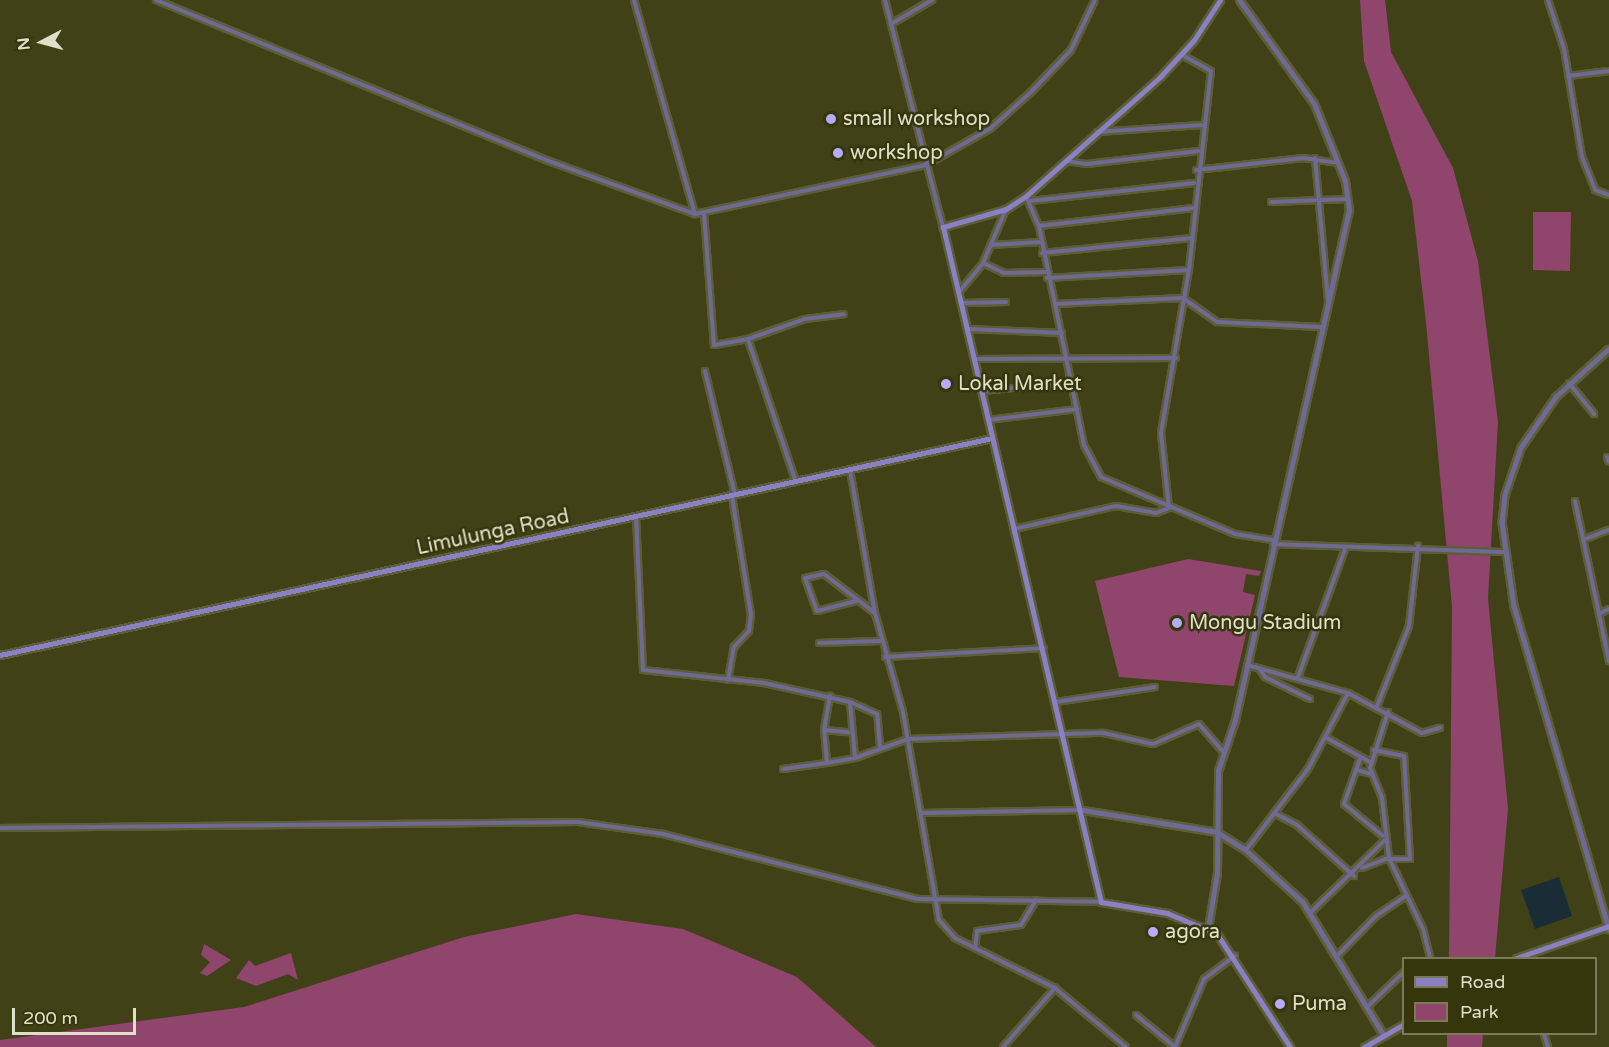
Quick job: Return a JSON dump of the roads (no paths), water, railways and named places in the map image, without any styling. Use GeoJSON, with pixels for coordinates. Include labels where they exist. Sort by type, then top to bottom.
{"type":"FeatureCollection","features":[{"type":"Feature","properties":{"kind":"main road"},"geometry":{"type":"LineString","coordinates":[[1220,0],[1182,56],[1028,198],[1006,209],[943,227],[1083,810],[1101,902],[1167,913],[1208,928],[1235,956],[1290,1047]]}},
{"type":"Feature","properties":{"kind":"main road","name":"Limulunga Road"},"geometry":{"type":"LineString","coordinates":[[0,655],[636,516],[733,497],[992,438]]}},
{"type":"Feature","properties":{"kind":"main road"},"geometry":{"type":"LineString","coordinates":[[1523,957],[1609,927]]}},
{"type":"Feature","properties":{"kind":"main road"},"geometry":{"type":"LineString","coordinates":[[1364,1047],[1402,1025]]}},
{"type":"Feature","properties":{"kind":"street"},"geometry":{"type":"LineString","coordinates":[[156,0],[546,160],[695,214],[926,165],[991,128],[1031,92],[1071,50],[1095,0]]}},
{"type":"Feature","properties":{"kind":"street"},"geometry":{"type":"LineString","coordinates":[[634,0],[695,214]]}},
{"type":"Feature","properties":{"kind":"street"},"geometry":{"type":"LineString","coordinates":[[885,0],[943,227]]}},
{"type":"Feature","properties":{"kind":"street"},"geometry":{"type":"LineString","coordinates":[[891,24],[932,0]]}},
{"type":"Feature","properties":{"kind":"street"},"geometry":{"type":"LineString","coordinates":[[1208,928],[1217,873],[1217,832],[1223,752],[1246,665],[1321,327],[1348,222],[1348,199],[1339,163],[1306,89],[1239,0]]}},
{"type":"Feature","properties":{"kind":"street"},"geometry":{"type":"LineString","coordinates":[[1548,0],[1568,76],[1584,163],[1595,190],[1609,195]]}},
{"type":"Feature","properties":{"kind":"street"},"geometry":{"type":"LineString","coordinates":[[1169,508],[1161,433],[1176,358],[1183,298],[1189,270],[1194,183],[1211,71],[1182,56]]}},
{"type":"Feature","properties":{"kind":"street"},"geometry":{"type":"LineString","coordinates":[[1568,76],[1609,71]]}},
{"type":"Feature","properties":{"kind":"street"},"geometry":{"type":"LineString","coordinates":[[1097,132],[1202,125]]}},
{"type":"Feature","properties":{"kind":"street"},"geometry":{"type":"LineString","coordinates":[[1067,160],[1087,164],[1198,151]]}},
{"type":"Feature","properties":{"kind":"street"},"geometry":{"type":"LineString","coordinates":[[1196,170],[1315,158],[1339,163]]}},
{"type":"Feature","properties":{"kind":"street"},"geometry":{"type":"LineString","coordinates":[[1315,158],[1328,300]]}},
{"type":"Feature","properties":{"kind":"street"},"geometry":{"type":"LineString","coordinates":[[1194,183],[1028,198],[1038,226],[1045,272],[1069,360],[1088,456],[1101,477],[1169,508],[1235,534],[1273,542],[1345,549],[1418,546],[1506,552]]}},
{"type":"Feature","properties":{"kind":"street"},"geometry":{"type":"LineString","coordinates":[[1271,202],[1348,199]]}},
{"type":"Feature","properties":{"kind":"street"},"geometry":{"type":"LineString","coordinates":[[1038,226],[1194,208]]}},
{"type":"Feature","properties":{"kind":"street"},"geometry":{"type":"LineString","coordinates":[[959,292],[983,263],[1006,209]]}},
{"type":"Feature","properties":{"kind":"street"},"geometry":{"type":"LineString","coordinates":[[704,213],[714,345],[747,339],[805,319],[844,314]]}},
{"type":"Feature","properties":{"kind":"street"},"geometry":{"type":"LineString","coordinates":[[1042,254],[1192,238]]}},
{"type":"Feature","properties":{"kind":"street"},"geometry":{"type":"LineString","coordinates":[[991,245],[1041,242]]}},
{"type":"Feature","properties":{"kind":"street"},"geometry":{"type":"LineString","coordinates":[[983,263],[1004,273],[1045,272]]}},
{"type":"Feature","properties":{"kind":"street"},"geometry":{"type":"LineString","coordinates":[[1047,278],[1189,270]]}},
{"type":"Feature","properties":{"kind":"street"},"geometry":{"type":"LineString","coordinates":[[1055,304],[1183,298],[1217,322],[1321,327]]}},
{"type":"Feature","properties":{"kind":"street"},"geometry":{"type":"LineString","coordinates":[[962,303],[1006,302]]}},
{"type":"Feature","properties":{"kind":"street"},"geometry":{"type":"LineString","coordinates":[[969,329],[1062,333]]}},
{"type":"Feature","properties":{"kind":"street"},"geometry":{"type":"LineString","coordinates":[[747,339],[796,483]]}},
{"type":"Feature","properties":{"kind":"street"},"geometry":{"type":"LineString","coordinates":[[1609,350],[1569,383],[1521,448],[1510,474],[1502,522],[1514,606],[1609,927]]}},
{"type":"Feature","properties":{"kind":"street"},"geometry":{"type":"LineString","coordinates":[[975,359],[1176,358]]}},
{"type":"Feature","properties":{"kind":"street"},"geometry":{"type":"LineString","coordinates":[[705,371],[733,497],[751,615],[749,631],[734,647],[728,680]]}},
{"type":"Feature","properties":{"kind":"street"},"geometry":{"type":"LineString","coordinates":[[982,391],[1073,382]]}},
{"type":"Feature","properties":{"kind":"street"},"geometry":{"type":"LineString","coordinates":[[1569,383],[1594,414]]}},
{"type":"Feature","properties":{"kind":"street"},"geometry":{"type":"LineString","coordinates":[[988,420],[1077,409]]}},
{"type":"Feature","properties":{"kind":"street"},"geometry":{"type":"LineString","coordinates":[[850,470],[880,641],[908,739],[938,900],[939,920],[975,949],[1055,988],[1126,1047]]}},
{"type":"Feature","properties":{"kind":"street"},"geometry":{"type":"LineString","coordinates":[[1575,501],[1585,539],[1609,661]]}},
{"type":"Feature","properties":{"kind":"street"},"geometry":{"type":"LineString","coordinates":[[1014,529],[1116,506],[1156,513],[1169,508]]}},
{"type":"Feature","properties":{"kind":"street"},"geometry":{"type":"LineString","coordinates":[[636,516],[643,670],[728,680],[830,696],[850,702],[877,714],[880,746]]}},
{"type":"Feature","properties":{"kind":"street"},"geometry":{"type":"LineString","coordinates":[[1585,539],[1609,530]]}},
{"type":"Feature","properties":{"kind":"street"},"geometry":{"type":"LineString","coordinates":[[1377,706],[1409,626],[1418,546]]}},
{"type":"Feature","properties":{"kind":"street"},"geometry":{"type":"LineString","coordinates":[[1298,677],[1345,549]]}},
{"type":"Feature","properties":{"kind":"street"},"geometry":{"type":"LineString","coordinates":[[856,601],[817,611],[805,578],[824,574],[856,601],[875,613]]}},
{"type":"Feature","properties":{"kind":"street"},"geometry":{"type":"LineString","coordinates":[[1599,614],[1609,609]]}},
{"type":"Feature","properties":{"kind":"street"},"geometry":{"type":"LineString","coordinates":[[819,643],[880,641]]}},
{"type":"Feature","properties":{"kind":"street"},"geometry":{"type":"LineString","coordinates":[[885,657],[1044,648]]}},
{"type":"Feature","properties":{"kind":"street"},"geometry":{"type":"LineString","coordinates":[[1246,665],[1298,677],[1348,693],[1389,712],[1422,733],[1440,728]]}},
{"type":"Feature","properties":{"kind":"street"},"geometry":{"type":"LineString","coordinates":[[1258,668],[1265,677],[1310,699]]}},
{"type":"Feature","properties":{"kind":"street"},"geometry":{"type":"LineString","coordinates":[[1056,702],[1155,687]]}},
{"type":"Feature","properties":{"kind":"street"},"geometry":{"type":"LineString","coordinates":[[1246,850],[1325,737],[1348,693]]}},
{"type":"Feature","properties":{"kind":"street"},"geometry":{"type":"LineString","coordinates":[[827,762],[824,730],[830,696]]}},
{"type":"Feature","properties":{"kind":"street"},"geometry":{"type":"LineString","coordinates":[[850,702],[849,732],[855,758]]}},
{"type":"Feature","properties":{"kind":"street"},"geometry":{"type":"LineString","coordinates":[[1389,712],[1370,762],[1371,774],[1382,798],[1384,839],[1389,858],[1423,929],[1430,957]]}},
{"type":"Feature","properties":{"kind":"street"},"geometry":{"type":"LineString","coordinates":[[783,770],[855,758],[880,746],[908,739],[989,740],[1064,733],[1110,734],[1126,742],[1153,744],[1198,724],[1223,752]]}},
{"type":"Feature","properties":{"kind":"street"},"geometry":{"type":"LineString","coordinates":[[824,730],[849,732]]}},
{"type":"Feature","properties":{"kind":"street"},"geometry":{"type":"LineString","coordinates":[[1325,737],[1360,759],[1370,762]]}},
{"type":"Feature","properties":{"kind":"street"},"geometry":{"type":"LineString","coordinates":[[1362,868],[1389,858],[1410,861],[1406,762],[1401,752],[1374,750]]}},
{"type":"Feature","properties":{"kind":"street"},"geometry":{"type":"LineString","coordinates":[[1360,759],[1358,770],[1344,804],[1384,839]]}},
{"type":"Feature","properties":{"kind":"street"},"geometry":{"type":"LineString","coordinates":[[1358,770],[1371,774]]}},
{"type":"Feature","properties":{"kind":"street"},"geometry":{"type":"LineString","coordinates":[[921,813],[1083,810],[1217,832],[1246,850],[1286,883],[1311,912],[1384,1035]]}},
{"type":"Feature","properties":{"kind":"street"},"geometry":{"type":"LineString","coordinates":[[1274,813],[1296,824],[1354,876]]}},
{"type":"Feature","properties":{"kind":"street"},"geometry":{"type":"LineString","coordinates":[[0,828],[578,822],[663,834],[938,900],[1036,899],[1101,902]]}},
{"type":"Feature","properties":{"kind":"street"},"geometry":{"type":"LineString","coordinates":[[1311,912],[1362,868],[1384,839]]}},
{"type":"Feature","properties":{"kind":"street"},"geometry":{"type":"LineString","coordinates":[[1337,956],[1376,916],[1406,896]]}},
{"type":"Feature","properties":{"kind":"street"},"geometry":{"type":"LineString","coordinates":[[975,949],[977,932],[1021,925],[1036,899]]}},
{"type":"Feature","properties":{"kind":"street"},"geometry":{"type":"LineString","coordinates":[[1136,1015],[1175,1047],[1203,979],[1235,956]]}},
{"type":"Feature","properties":{"kind":"street"},"geometry":{"type":"LineString","coordinates":[[1368,1006],[1402,974]]}},
{"type":"Feature","properties":{"kind":"street"},"geometry":{"type":"LineString","coordinates":[[1003,1047],[1055,988]]}},
{"type":"Feature","properties":{"kind":"water"},"geometry":{"type":"Polygon","coordinates":[[[1559,877],[1572,916],[1535,929],[1521,890],[1559,877]]]}},
{"type":"Feature","properties":{"kind":"place","name":"small workshop"},"geometry":{"type":"Point","coordinates":[831,119]}},
{"type":"Feature","properties":{"kind":"place","name":"workshop"},"geometry":{"type":"Point","coordinates":[838,153]}},
{"type":"Feature","properties":{"kind":"place","name":"Lokal Market"},"geometry":{"type":"Point","coordinates":[946,384]}},
{"type":"Feature","properties":{"kind":"place","name":"Mongu Stadium"},"geometry":{"type":"Point","coordinates":[1177,623]}},
{"type":"Feature","properties":{"kind":"place","name":"agora"},"geometry":{"type":"Point","coordinates":[1153,932]}},
{"type":"Feature","properties":{"kind":"place","name":"Puma"},"geometry":{"type":"Point","coordinates":[1280,1004]}}]}
